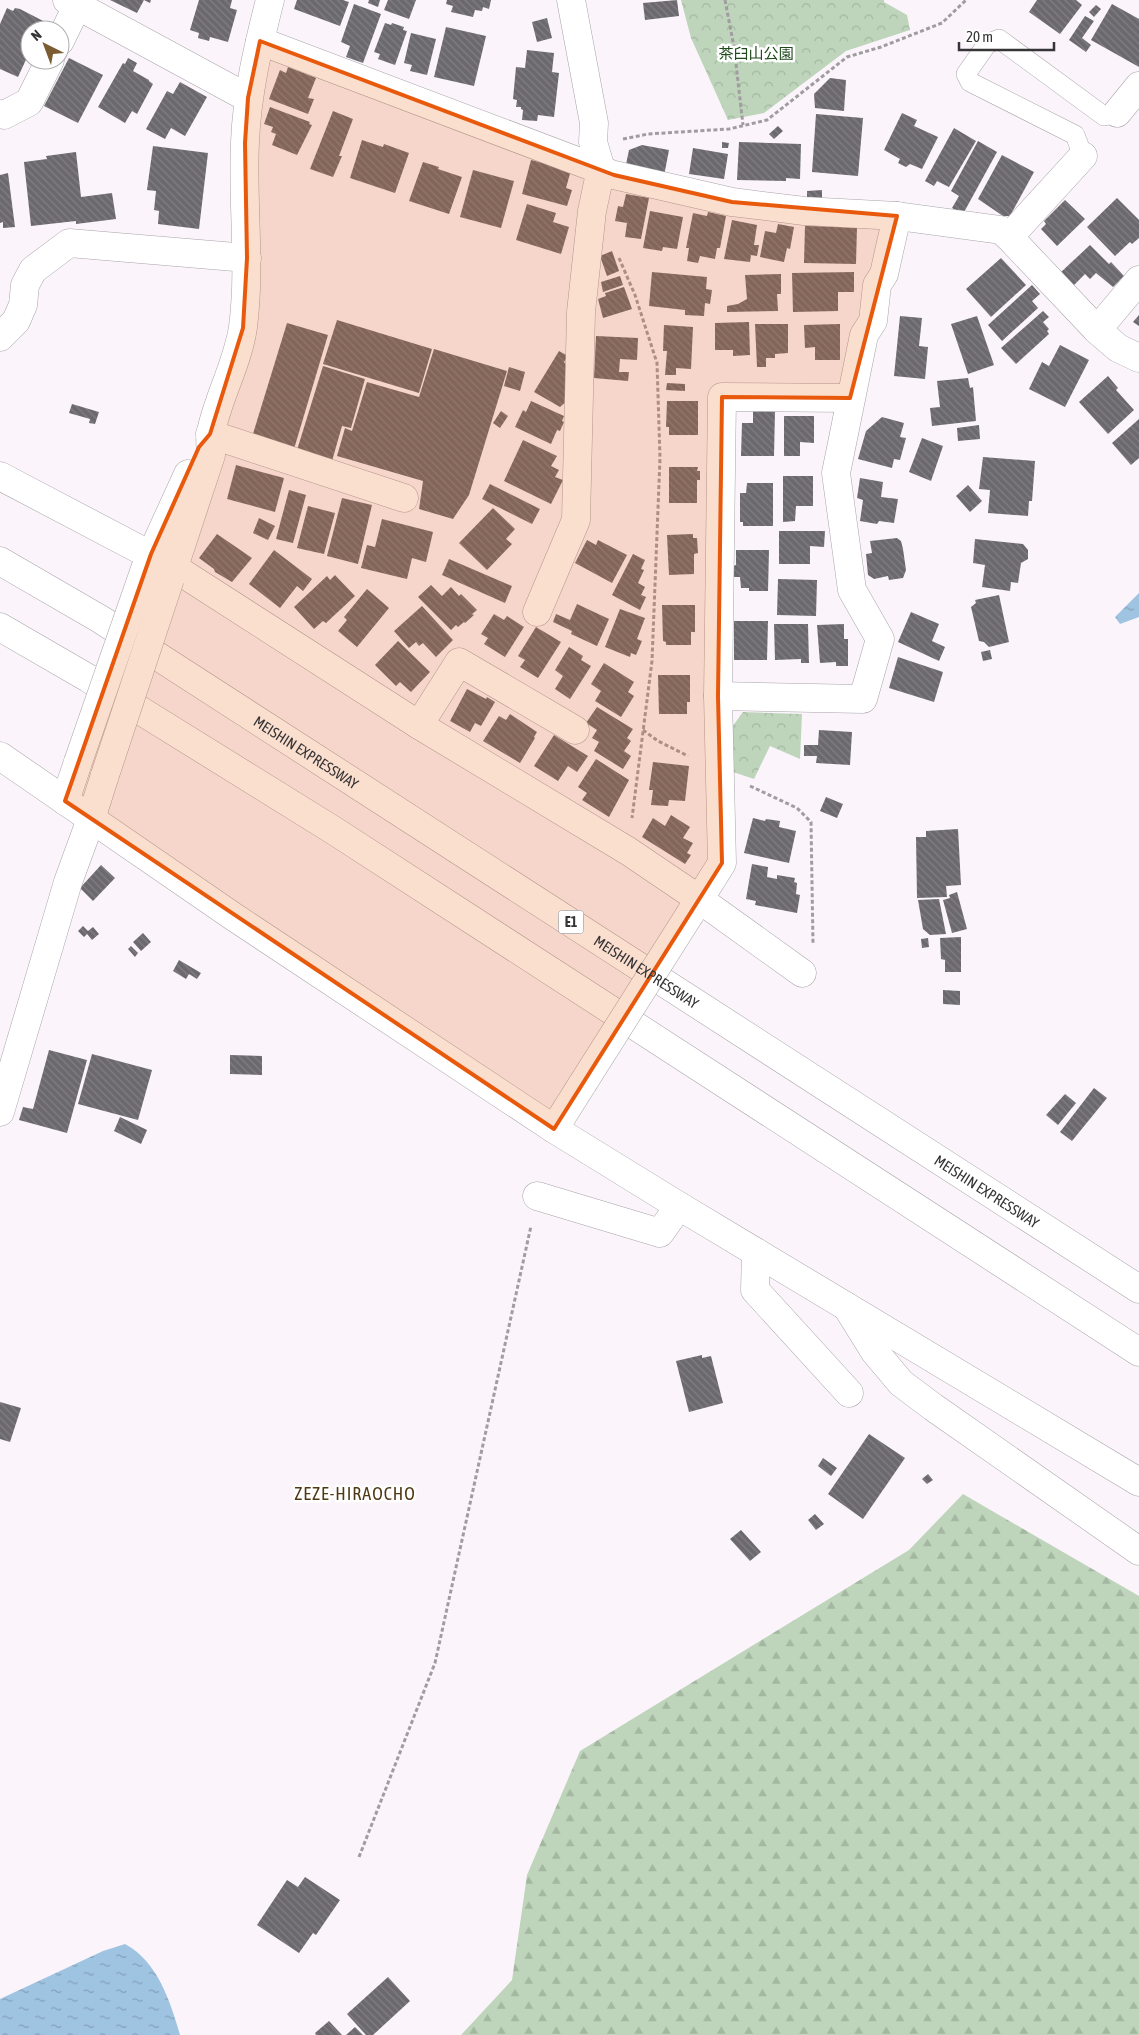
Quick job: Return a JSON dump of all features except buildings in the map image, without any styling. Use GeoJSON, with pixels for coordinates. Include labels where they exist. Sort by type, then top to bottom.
{"type":"FeatureCollection","features":[{"type":"Feature","properties":{"kind":"main road"},"geometry":{"type":"LineString","coordinates":[[65,801],[78,762],[160,566],[211,455],[210,434],[234,364],[243,328],[247,258],[244,217],[248,98],[270,0]]}},
{"type":"Feature","properties":{"kind":"main road"},"geometry":{"type":"LineString","coordinates":[[537,612],[576,520],[581,312],[592,211],[601,169],[593,142],[594,123],[570,0]]}},
{"type":"Feature","properties":{"kind":"main road"},"geometry":{"type":"LineString","coordinates":[[67,20],[72,3],[248,98]]}},
{"type":"Feature","properties":{"kind":"main road"},"geometry":{"type":"LineString","coordinates":[[260,41],[614,175],[732,202],[804,211],[896,216],[1001,230],[1097,330],[1118,348],[1139,358]]}},
{"type":"Feature","properties":{"kind":"main road"},"geometry":{"type":"LineString","coordinates":[[0,114],[4,115],[30,102],[45,70]]}},
{"type":"Feature","properties":{"kind":"main road"},"geometry":{"type":"LineString","coordinates":[[1117,113],[1139,86]]}},
{"type":"Feature","properties":{"kind":"main road"},"geometry":{"type":"LineString","coordinates":[[1009,237],[1083,156]]}},
{"type":"Feature","properties":{"kind":"main road"},"geometry":{"type":"LineString","coordinates":[[718,696],[863,699],[880,639],[852,590],[836,473],[864,335],[873,321],[877,285],[884,274],[896,216]]}},
{"type":"Feature","properties":{"kind":"main road"},"geometry":{"type":"LineString","coordinates":[[0,337],[16,321],[23,305],[25,284],[33,270],[69,243],[247,258]]}},
{"type":"Feature","properties":{"kind":"main road"},"geometry":{"type":"LineString","coordinates":[[1097,330],[1139,280]]}},
{"type":"Feature","properties":{"kind":"main road"},"geometry":{"type":"LineString","coordinates":[[554,1128],[722,864],[718,696],[722,397],[850,398]]}},
{"type":"Feature","properties":{"kind":"main road"},"geometry":{"type":"LineString","coordinates":[[210,434],[404,498]]}},
{"type":"Feature","properties":{"kind":"main road"},"geometry":{"type":"LineString","coordinates":[[0,476],[160,566],[628,851],[695,907],[802,973]]}},
{"type":"Feature","properties":{"kind":"main road","name":"MEISHIN EXPRESSWAY"},"geometry":{"type":"LineString","coordinates":[[0,561],[100,619],[1139,1289]]}},
{"type":"Feature","properties":{"kind":"main road"},"geometry":{"type":"LineString","coordinates":[[0,1112],[68,882],[105,775],[160,566]]}},
{"type":"Feature","properties":{"kind":"main road"},"geometry":{"type":"LineString","coordinates":[[0,627],[88,678],[333,830],[1139,1352]]}},
{"type":"Feature","properties":{"kind":"main road"},"geometry":{"type":"LineString","coordinates":[[419,725],[459,662],[575,730]]}},
{"type":"Feature","properties":{"kind":"main road"},"geometry":{"type":"LineString","coordinates":[[0,756],[369,1008],[554,1128],[679,1206],[1139,1482]]}},
{"type":"Feature","properties":{"kind":"main road"},"geometry":{"type":"LineString","coordinates":[[538,1196],[660,1233],[679,1206]]}},
{"type":"Feature","properties":{"kind":"main road"},"geometry":{"type":"LineString","coordinates":[[756,1252],[755,1290],[849,1393]]}},
{"type":"Feature","properties":{"kind":"main road"},"geometry":{"type":"LineString","coordinates":[[847,1307],[875,1352],[901,1383],[1139,1551]]}},
{"type":"Feature","properties":{"kind":"lane"},"geometry":{"type":"LineString","coordinates":[[1083,156],[1074,135],[970,82],[966,74],[987,44],[999,39],[1104,116],[1117,113]]}},
{"type":"Feature","properties":{"kind":"path"},"geometry":{"type":"LineString","coordinates":[[725,0],[734,47],[743,126]]}},
{"type":"Feature","properties":{"kind":"path"},"geometry":{"type":"LineString","coordinates":[[593,142],[625,139],[648,134],[728,129],[767,120],[847,57],[881,47],[942,23],[966,0]]}},
{"type":"Feature","properties":{"kind":"path"},"geometry":{"type":"LineString","coordinates":[[616,252],[635,295],[657,363],[660,477],[652,661],[628,851]]}},
{"type":"Feature","properties":{"kind":"path"},"geometry":{"type":"LineString","coordinates":[[643,730],[658,741],[797,808],[811,822],[813,948],[802,973]]}},
{"type":"Feature","properties":{"kind":"path"},"geometry":{"type":"LineString","coordinates":[[359,1857],[435,1663],[538,1196]]}},
{"type":"Feature","properties":{"kind":"highlighted area"},"geometry":{"type":"Polygon","coordinates":[[[260,41],[614,175],[732,202],[897,216],[850,398],[722,397],[718,696],[722,863],[554,1129],[65,801],[151,554],[199,447],[210,434],[243,328],[247,258],[245,143],[248,98],[260,41]]]}},
{"type":"Feature","properties":{"kind":"green space","name":"茶臼山公園"},"geometry":{"type":"Polygon","coordinates":[[[681,0],[884,0],[884,2],[907,15],[910,30],[846,51],[764,113],[728,120],[691,38],[681,0]]]}},
{"type":"Feature","properties":{"kind":"green space"},"geometry":{"type":"Polygon","coordinates":[[[743,712],[802,714],[800,759],[770,746],[754,779],[733,772],[732,727],[743,712]]]}},
{"type":"Feature","properties":{"kind":"green space"},"geometry":{"type":"Polygon","coordinates":[[[963,1494],[1139,1596],[1139,2035],[461,2035],[512,1980],[527,1875],[580,1751],[909,1550],[963,1494]]]}},
{"type":"Feature","properties":{"kind":"water"},"geometry":{"type":"Polygon","coordinates":[[[1139,593],[1139,617],[1120,624],[1115,617],[1139,593]]]}},
{"type":"Feature","properties":{"kind":"water"},"geometry":{"type":"Polygon","coordinates":[[[125,1944],[146,1961],[161,1983],[180,2035],[0,2035],[0,1999],[103,1951],[125,1944]]]}},
{"type":"Feature","properties":{"kind":"district","name":"ZEZE-HIRAOCHO"},"geometry":{"type":"Point","coordinates":[355,1493]}}]}
